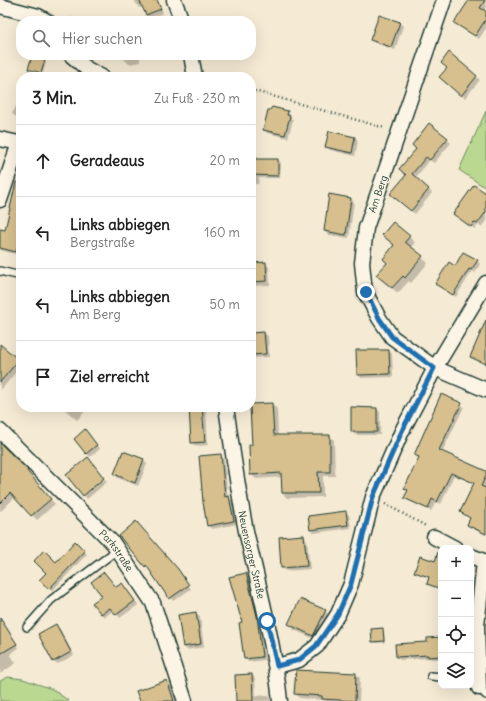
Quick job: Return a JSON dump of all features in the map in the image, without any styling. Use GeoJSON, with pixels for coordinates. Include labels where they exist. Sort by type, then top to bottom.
{"type":"FeatureCollection","features":[{"type":"Feature","properties":{"kind":"street","name":"Am Berg"},"geometry":{"type":"LineString","coordinates":[[444,0],[366,228],[362,264],[366,292],[379,318],[392,337],[434,368],[486,390]]}},
{"type":"Feature","properties":{"kind":"street"},"geometry":{"type":"LineString","coordinates":[[176,1],[180,16]]}},
{"type":"Feature","properties":{"kind":"street"},"geometry":{"type":"LineString","coordinates":[[0,6],[38,16]]}},
{"type":"Feature","properties":{"kind":"street"},"geometry":{"type":"LineString","coordinates":[[77,60],[93,72]]}},
{"type":"Feature","properties":{"kind":"street"},"geometry":{"type":"LineString","coordinates":[[192,60],[193,72]]}},
{"type":"Feature","properties":{"kind":"street"},"geometry":{"type":"LineString","coordinates":[[0,139],[16,142]]}},
{"type":"Feature","properties":{"kind":"street"},"geometry":{"type":"LineString","coordinates":[[0,200],[16,154]]}},
{"type":"Feature","properties":{"kind":"street"},"geometry":{"type":"LineString","coordinates":[[277,666],[299,660],[316,646],[338,614],[351,584],[373,497],[402,431],[434,368],[486,283]]}},
{"type":"Feature","properties":{"kind":"street","name":"Neuensorger Straße"},"geometry":{"type":"LineString","coordinates":[[227,412],[246,530],[277,666],[280,701]]}},
{"type":"Feature","properties":{"kind":"street","name":"Parkstraße"},"geometry":{"type":"LineString","coordinates":[[0,431],[113,543],[153,603],[185,701]]}},
{"type":"Feature","properties":{"kind":"street"},"geometry":{"type":"LineString","coordinates":[[434,538],[449,545]]}},
{"type":"Feature","properties":{"kind":"street"},"geometry":{"type":"LineString","coordinates":[[474,557],[485,562],[476,626],[480,689]]}},
{"type":"Feature","properties":{"kind":"lane"},"geometry":{"type":"LineString","coordinates":[[0,270],[16,275]]}},
{"type":"Feature","properties":{"kind":"lane"},"geometry":{"type":"LineString","coordinates":[[27,627],[51,600],[117,550]]}},
{"type":"Feature","properties":{"kind":"lane"},"geometry":{"type":"LineString","coordinates":[[431,676],[438,677]]}},
{"type":"Feature","properties":{"kind":"path"},"geometry":{"type":"LineString","coordinates":[[256,91],[399,132]]}},
{"type":"Feature","properties":{"kind":"path"},"geometry":{"type":"LineString","coordinates":[[373,497],[432,529],[434,538]]}},
{"type":"Feature","properties":{"kind":"green space"},"geometry":{"type":"Polygon","coordinates":[[[486,111],[486,188],[459,170],[486,111]]]}},
{"type":"Feature","properties":{"kind":"green space"},"geometry":{"type":"Polygon","coordinates":[[[8,677],[23,679],[52,689],[69,701],[0,701],[0,681],[8,677]]]}},
{"type":"Feature","properties":{"kind":"building"},"geometry":{"type":"Polygon","coordinates":[[[139,0],[157,0],[161,9],[146,15],[139,0]]]}},
{"type":"Feature","properties":{"kind":"building"},"geometry":{"type":"Polygon","coordinates":[[[469,0],[485,0],[480,8],[486,11],[486,19],[475,36],[454,23],[469,0]]]}},
{"type":"Feature","properties":{"kind":"building"},"geometry":{"type":"Polygon","coordinates":[[[379,15],[400,22],[391,47],[370,40],[379,15]]]}},
{"type":"Feature","properties":{"kind":"building"},"geometry":{"type":"Polygon","coordinates":[[[449,52],[477,76],[461,96],[439,77],[447,68],[441,63],[449,52]]]}},
{"type":"Feature","properties":{"kind":"building"},"geometry":{"type":"Polygon","coordinates":[[[31,60],[45,60],[41,72],[28,69],[31,60]]]}},
{"type":"Feature","properties":{"kind":"building"},"geometry":{"type":"Polygon","coordinates":[[[272,107],[288,111],[287,115],[290,116],[285,135],[263,130],[268,110],[272,107]]]}},
{"type":"Feature","properties":{"kind":"building"},"geometry":{"type":"Polygon","coordinates":[[[429,123],[448,138],[430,160],[426,157],[412,174],[429,189],[411,211],[390,194],[406,175],[399,169],[416,149],[412,145],[429,123]]]}},
{"type":"Feature","properties":{"kind":"building"},"geometry":{"type":"Polygon","coordinates":[[[329,131],[355,137],[352,153],[325,147],[329,131]]]}},
{"type":"Feature","properties":{"kind":"building"},"geometry":{"type":"Polygon","coordinates":[[[256,159],[278,159],[278,176],[256,175],[256,159]]]}},
{"type":"Feature","properties":{"kind":"building"},"geometry":{"type":"Polygon","coordinates":[[[16,182],[16,252],[0,248],[0,229],[5,230],[16,182]]]}},
{"type":"Feature","properties":{"kind":"building"},"geometry":{"type":"Polygon","coordinates":[[[474,185],[486,193],[486,212],[477,224],[474,222],[471,227],[453,214],[474,185]]]}},
{"type":"Feature","properties":{"kind":"building"},"geometry":{"type":"Polygon","coordinates":[[[329,194],[351,198],[346,235],[324,231],[329,194]]]}},
{"type":"Feature","properties":{"kind":"building"},"geometry":{"type":"Polygon","coordinates":[[[393,222],[410,236],[405,242],[423,256],[405,278],[403,276],[392,288],[376,275],[387,263],[383,259],[394,245],[382,235],[393,222]]]}},
{"type":"Feature","properties":{"kind":"building"},"geometry":{"type":"Polygon","coordinates":[[[463,252],[478,260],[471,270],[469,269],[453,295],[435,284],[449,262],[455,266],[463,252]]]}},
{"type":"Feature","properties":{"kind":"building"},"geometry":{"type":"Polygon","coordinates":[[[266,262],[267,281],[256,282],[256,263],[266,262]]]}},
{"type":"Feature","properties":{"kind":"building"},"geometry":{"type":"Polygon","coordinates":[[[486,320],[486,364],[470,357],[486,320]]]}},
{"type":"Feature","properties":{"kind":"building"},"geometry":{"type":"Polygon","coordinates":[[[264,332],[266,354],[256,355],[256,333],[264,332]]]}},
{"type":"Feature","properties":{"kind":"building"},"geometry":{"type":"Polygon","coordinates":[[[0,344],[16,357],[16,363],[0,382],[0,344]]]}},
{"type":"Feature","properties":{"kind":"building"},"geometry":{"type":"Polygon","coordinates":[[[356,350],[389,350],[390,374],[357,375],[356,350]]]}},
{"type":"Feature","properties":{"kind":"building"},"geometry":{"type":"Polygon","coordinates":[[[441,394],[462,403],[439,450],[486,471],[486,476],[481,486],[486,488],[486,534],[467,525],[470,518],[460,512],[474,483],[451,473],[437,502],[432,499],[428,509],[404,498],[408,490],[404,489],[419,457],[414,455],[441,394]]]}},
{"type":"Feature","properties":{"kind":"building"},"geometry":{"type":"Polygon","coordinates":[[[272,403],[274,435],[330,435],[330,472],[318,472],[319,493],[282,493],[281,473],[250,475],[249,445],[252,445],[250,412],[256,412],[256,404],[272,403]]]}},
{"type":"Feature","properties":{"kind":"building"},"geometry":{"type":"Polygon","coordinates":[[[351,407],[377,408],[377,432],[351,432],[351,407]]]}},
{"type":"Feature","properties":{"kind":"building"},"geometry":{"type":"Polygon","coordinates":[[[189,412],[202,412],[205,442],[191,443],[189,412]]]}},
{"type":"Feature","properties":{"kind":"building"},"geometry":{"type":"Polygon","coordinates":[[[85,429],[97,445],[86,454],[74,439],[85,429]]]}},
{"type":"Feature","properties":{"kind":"building"},"geometry":{"type":"Polygon","coordinates":[[[0,443],[28,470],[27,471],[51,499],[31,516],[10,493],[0,503],[0,443]]]}},
{"type":"Feature","properties":{"kind":"building"},"geometry":{"type":"Polygon","coordinates":[[[123,451],[144,459],[135,483],[114,474],[123,451]]]}},
{"type":"Feature","properties":{"kind":"building"},"geometry":{"type":"Polygon","coordinates":[[[221,454],[225,497],[229,496],[234,521],[207,526],[203,502],[199,456],[221,454]]]}},
{"type":"Feature","properties":{"kind":"building"},"geometry":{"type":"Polygon","coordinates":[[[88,457],[104,478],[83,496],[66,475],[88,457]]]}},
{"type":"Feature","properties":{"kind":"building"},"geometry":{"type":"Polygon","coordinates":[[[346,511],[348,525],[310,530],[308,516],[346,511]]]}},
{"type":"Feature","properties":{"kind":"building"},"geometry":{"type":"Polygon","coordinates":[[[136,521],[178,569],[189,585],[169,599],[146,565],[145,567],[119,536],[136,521]]]}},
{"type":"Feature","properties":{"kind":"building"},"geometry":{"type":"Polygon","coordinates":[[[304,535],[307,566],[281,568],[279,537],[304,535]]]}},
{"type":"Feature","properties":{"kind":"building"},"geometry":{"type":"Polygon","coordinates":[[[75,541],[85,551],[49,589],[39,580],[46,573],[34,561],[44,550],[56,562],[75,541]]]}},
{"type":"Feature","properties":{"kind":"building"},"geometry":{"type":"Polygon","coordinates":[[[438,552],[438,588],[427,584],[429,577],[414,572],[420,556],[435,561],[438,552]]]}},
{"type":"Feature","properties":{"kind":"building"},"geometry":{"type":"Polygon","coordinates":[[[104,572],[116,587],[122,583],[135,601],[116,615],[110,608],[101,614],[92,603],[102,596],[91,582],[104,572]]]}},
{"type":"Feature","properties":{"kind":"building"},"geometry":{"type":"Polygon","coordinates":[[[246,573],[257,616],[262,657],[244,659],[239,623],[242,622],[229,577],[246,573]]]}},
{"type":"Feature","properties":{"kind":"building"},"geometry":{"type":"Polygon","coordinates":[[[300,599],[326,610],[313,636],[288,624],[300,599]]]}},
{"type":"Feature","properties":{"kind":"building"},"geometry":{"type":"Polygon","coordinates":[[[196,612],[201,644],[183,647],[178,615],[196,612]]]}},
{"type":"Feature","properties":{"kind":"building"},"geometry":{"type":"Polygon","coordinates":[[[0,618],[17,644],[0,654],[0,618]]]}},
{"type":"Feature","properties":{"kind":"building"},"geometry":{"type":"Polygon","coordinates":[[[56,624],[71,652],[53,662],[38,634],[56,624]]]}},
{"type":"Feature","properties":{"kind":"building"},"geometry":{"type":"Polygon","coordinates":[[[383,628],[384,641],[372,642],[371,629],[383,628]]]}},
{"type":"Feature","properties":{"kind":"building"},"geometry":{"type":"Polygon","coordinates":[[[438,637],[438,656],[428,657],[428,655],[396,657],[395,644],[427,642],[427,638],[438,637]]]}},
{"type":"Feature","properties":{"kind":"building"},"geometry":{"type":"Polygon","coordinates":[[[296,670],[356,673],[355,701],[322,699],[322,696],[294,694],[296,670]]]}},
{"type":"Feature","properties":{"kind":"building"},"geometry":{"type":"Polygon","coordinates":[[[252,674],[253,701],[236,701],[235,675],[252,674]]]}},
{"type":"Feature","properties":{"kind":"building"},"geometry":{"type":"Polygon","coordinates":[[[167,680],[174,701],[140,701],[136,691],[167,680]]]}},
{"type":"Feature","properties":{"kind":"route"},"geometry":{"type":"LineString","coordinates":[[267,621],[277,666],[299,660],[316,646],[338,614],[351,584],[373,497],[402,431],[434,368],[392,337],[379,318],[366,292]]}}]}
